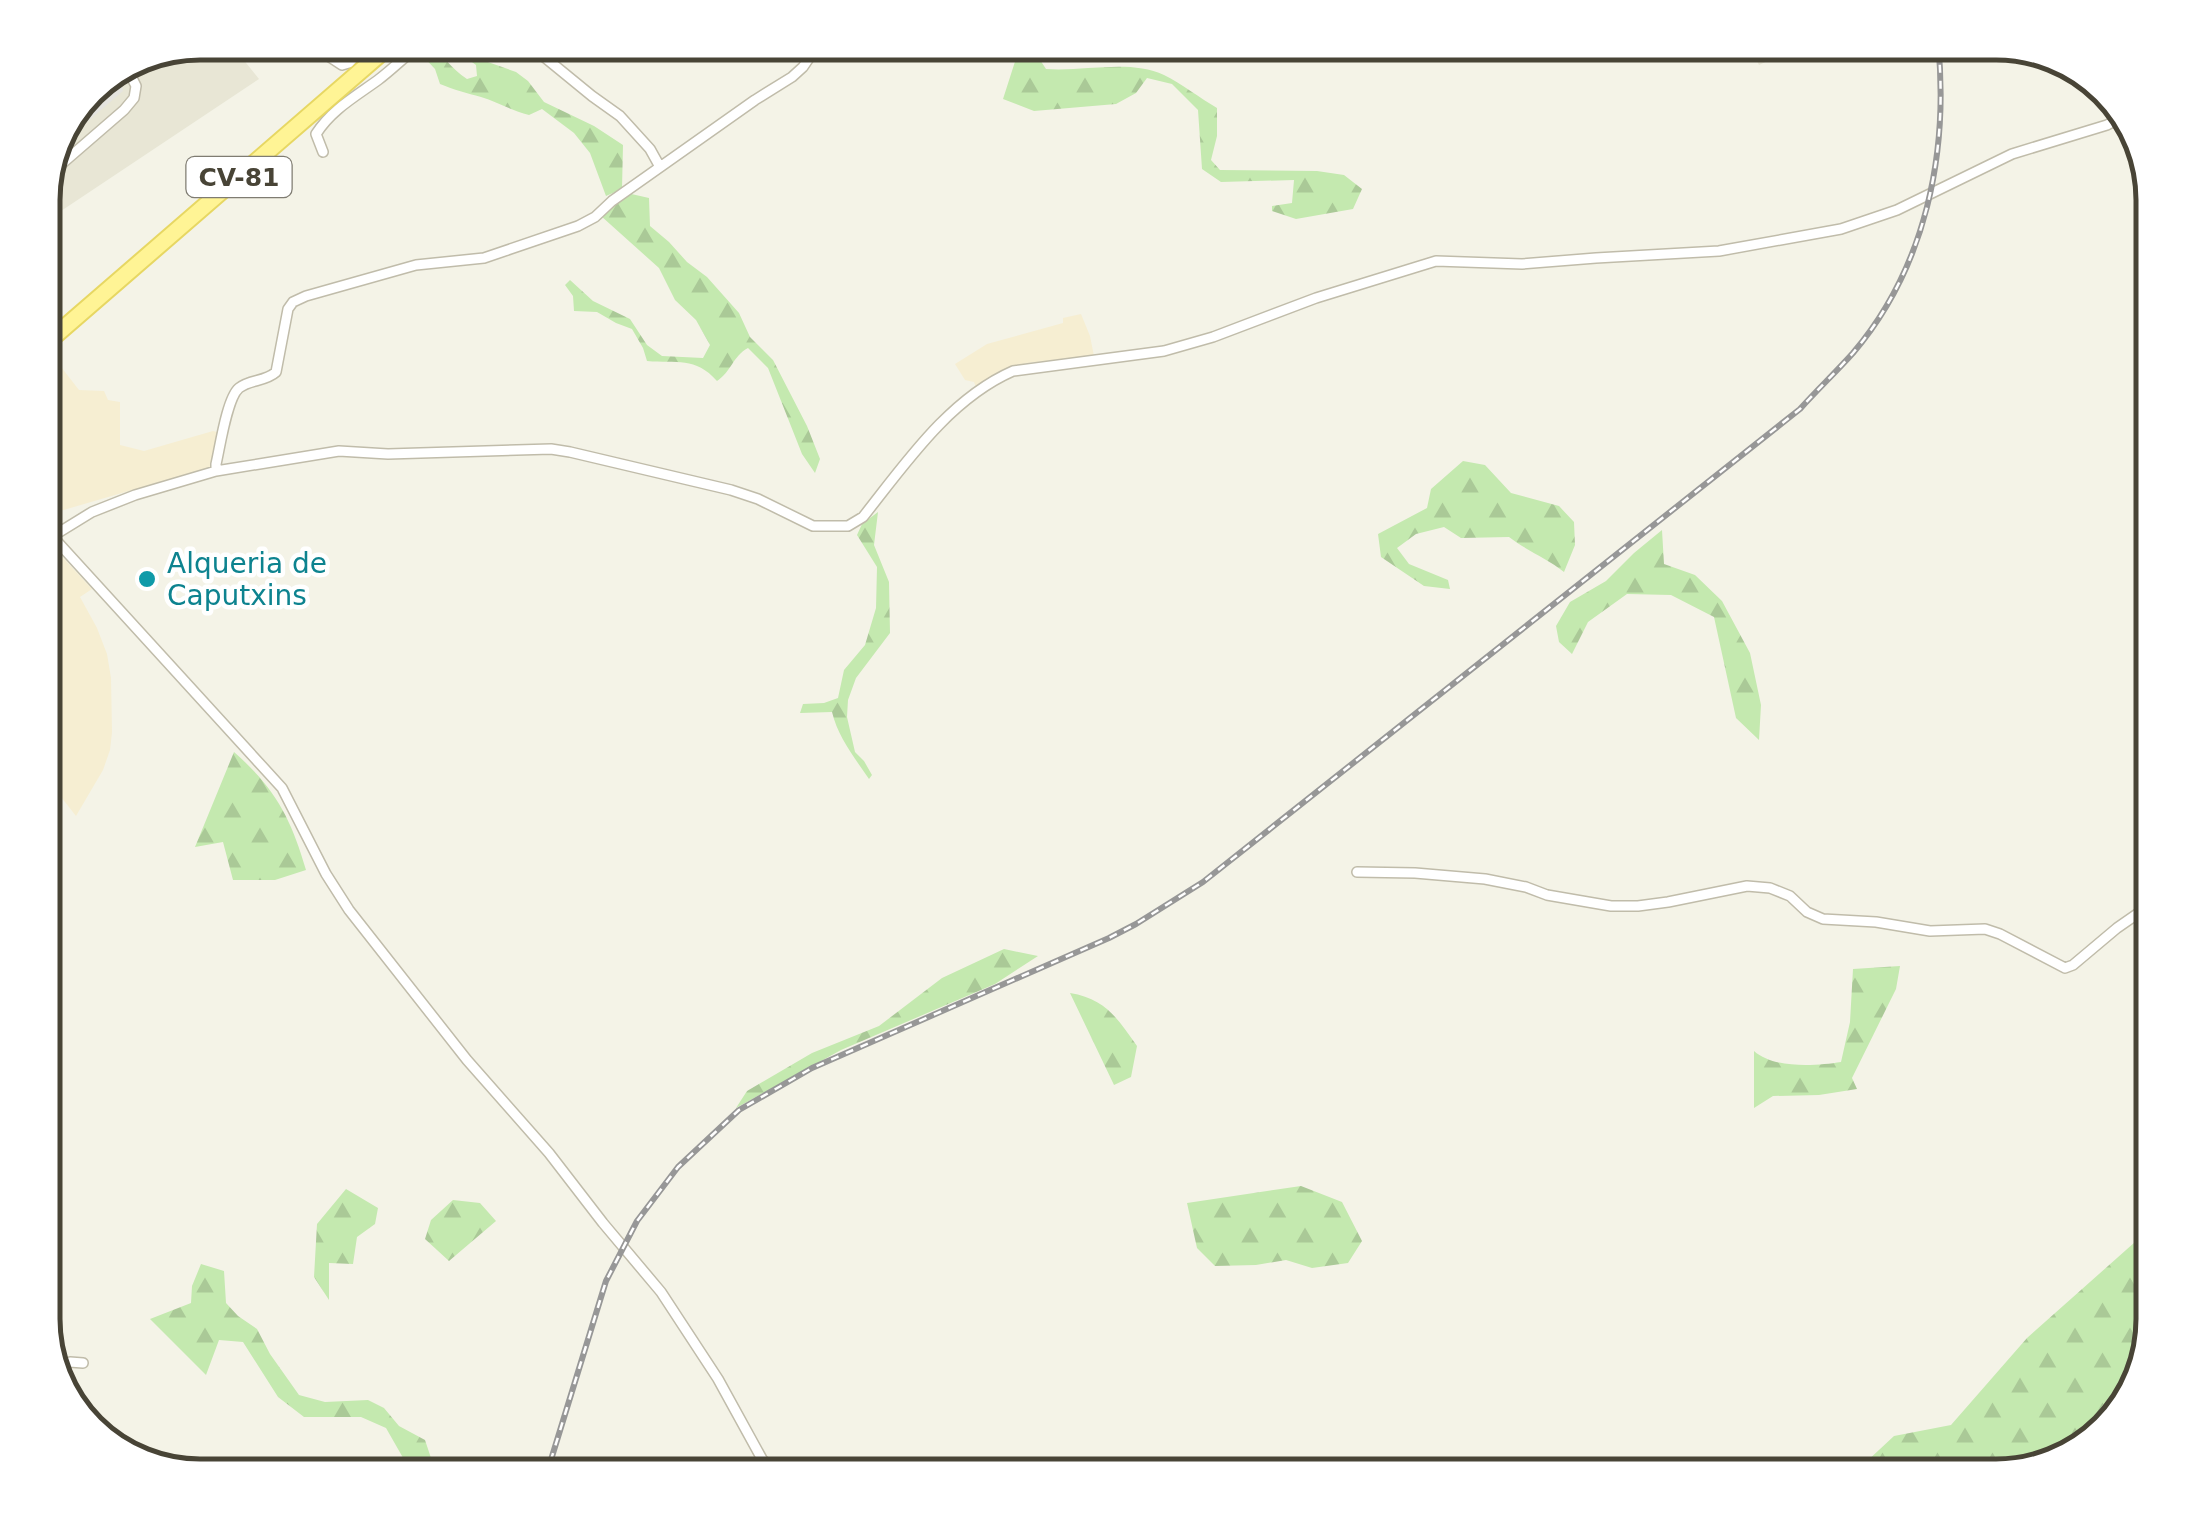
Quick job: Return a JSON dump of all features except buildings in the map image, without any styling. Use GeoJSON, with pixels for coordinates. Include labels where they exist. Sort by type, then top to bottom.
{"type":"FeatureCollection","features":[{"type":"Feature","properties":{"kind":"main road","name":"CV-81"},"geometry":{"type":"LineString","coordinates":[[60,332],[373,60]]}},
{"type":"Feature","properties":{"kind":"street"},"geometry":{"type":"LineString","coordinates":[[323,152],[316,134],[321,127],[399,60]]}},
{"type":"Feature","properties":{"kind":"street"},"geometry":{"type":"LineString","coordinates":[[548,60],[620,116],[660,166]]}},
{"type":"Feature","properties":{"kind":"street"},"geometry":{"type":"LineString","coordinates":[[216,472],[233,395],[242,386],[276,372],[288,310],[298,299],[416,265],[484,258],[578,226],[595,218],[660,166],[792,77],[809,60]]}},
{"type":"Feature","properties":{"kind":"street"},"geometry":{"type":"LineString","coordinates":[[66,160],[134,98],[136,86],[132,78]]}},
{"type":"Feature","properties":{"kind":"street"},"geometry":{"type":"LineString","coordinates":[[60,532],[92,512],[135,495],[216,472],[340,451],[388,454],[551,449],[731,490],[813,526],[848,526],[863,517],[932,432],[984,387],[1014,372],[1164,351],[1213,338],[1316,298],[1436,261],[1522,264],[1719,251],[1840,229],[1900,209],[2012,154],[2112,123]]}},
{"type":"Feature","properties":{"kind":"street"},"geometry":{"type":"LineString","coordinates":[[60,325],[83,312]]}},
{"type":"Feature","properties":{"kind":"street"},"geometry":{"type":"LineString","coordinates":[[60,544],[282,788],[348,910],[466,1060],[517,1114],[660,1292],[718,1379],[762,1459]]}},
{"type":"Feature","properties":{"kind":"street"},"geometry":{"type":"LineString","coordinates":[[1357,872],[1485,879],[1611,906],[1668,902],[1747,886],[1770,888],[1790,896],[1807,912],[1823,919],[1930,931],[1985,929],[2065,968],[2136,915]]}},
{"type":"Feature","properties":{"kind":"street"},"geometry":{"type":"LineString","coordinates":[[68,1363],[84,1363]]}},
{"type":"Feature","properties":{"kind":"shaded area"},"geometry":{"type":"Polygon","coordinates":[[[200,60],[244,60],[259,79],[60,212],[65,164],[74,138],[101,101],[122,84],[146,71],[200,60]]]}},
{"type":"Feature","properties":{"kind":"shaded area"},"geometry":{"type":"Polygon","coordinates":[[[122,84],[123,91],[81,127],[101,101],[122,84]]]}},
{"type":"Feature","properties":{"kind":"shaded area"},"geometry":{"type":"Polygon","coordinates":[[[1081,314],[1094,356],[1027,363],[976,387],[974,382],[965,380],[955,364],[987,344],[1063,323],[1063,318],[1081,314]]]}},
{"type":"Feature","properties":{"kind":"shaded area"},"geometry":{"type":"Polygon","coordinates":[[[60,366],[79,390],[104,391],[108,400],[120,402],[120,445],[144,451],[213,431],[217,432],[211,467],[60,511],[60,366]]]}},
{"type":"Feature","properties":{"kind":"shaded area"},"geometry":{"type":"Polygon","coordinates":[[[60,554],[92,589],[80,597],[107,654],[111,678],[110,750],[76,816],[60,796],[60,554]]]}},
{"type":"Feature","properties":{"kind":"green space"},"geometry":{"type":"Polygon","coordinates":[[[426,60],[446,60],[467,79],[477,76],[476,65],[469,60],[484,60],[516,72],[544,102],[623,145],[622,189],[606,196],[590,153],[574,133],[542,109],[529,115],[440,84],[426,60]]]}},
{"type":"Feature","properties":{"kind":"green space"},"geometry":{"type":"Polygon","coordinates":[[[1016,60],[1040,60],[1046,69],[1151,70],[1217,108],[1217,136],[1211,160],[1220,170],[1317,171],[1344,175],[1362,189],[1353,209],[1296,219],[1272,211],[1272,206],[1292,203],[1294,180],[1221,182],[1202,169],[1198,110],[1172,84],[1147,78],[1136,93],[1116,104],[1034,111],[1003,99],[1016,60]]]}},
{"type":"Feature","properties":{"kind":"green space"},"geometry":{"type":"Polygon","coordinates":[[[627,193],[649,198],[650,226],[707,277],[739,313],[750,337],[773,360],[820,459],[815,473],[802,454],[768,368],[748,348],[717,381],[693,364],[647,361],[632,329],[597,312],[574,311],[573,296],[565,285],[570,280],[593,301],[630,319],[647,345],[662,356],[703,358],[710,345],[696,320],[675,300],[659,268],[601,216],[627,193]]]}},
{"type":"Feature","properties":{"kind":"green space"},"geometry":{"type":"Polygon","coordinates":[[[1463,461],[1485,465],[1511,493],[1559,506],[1574,522],[1575,545],[1564,572],[1509,537],[1461,538],[1444,527],[1416,534],[1397,548],[1409,564],[1448,580],[1450,589],[1424,586],[1381,557],[1378,534],[1427,508],[1431,489],[1463,461]]]}},
{"type":"Feature","properties":{"kind":"green space"},"geometry":{"type":"Polygon","coordinates":[[[878,512],[874,545],[889,582],[890,633],[856,678],[847,717],[855,752],[872,775],[869,779],[842,738],[832,712],[800,713],[803,704],[838,698],[844,670],[865,645],[876,608],[877,567],[857,535],[862,524],[878,512]]]}},
{"type":"Feature","properties":{"kind":"green space"},"geometry":{"type":"Polygon","coordinates":[[[1662,530],[1664,564],[1695,575],[1722,601],[1750,653],[1761,705],[1759,740],[1736,718],[1714,617],[1671,595],[1627,594],[1588,622],[1572,654],[1559,642],[1556,626],[1570,602],[1606,581],[1662,530]]]}},
{"type":"Feature","properties":{"kind":"green space"},"geometry":{"type":"Polygon","coordinates":[[[234,752],[280,805],[306,870],[275,880],[233,880],[223,842],[195,847],[234,752]]]}},
{"type":"Feature","properties":{"kind":"green space"},"geometry":{"type":"Polygon","coordinates":[[[1004,949],[1038,956],[995,984],[841,1050],[736,1108],[747,1091],[812,1053],[879,1026],[942,978],[1004,949]]]}},
{"type":"Feature","properties":{"kind":"green space"},"geometry":{"type":"Polygon","coordinates":[[[1900,966],[1896,989],[1852,1078],[1857,1089],[1773,1096],[1754,1108],[1754,1051],[1784,1063],[1841,1062],[1850,1022],[1853,969],[1900,966]]]}},
{"type":"Feature","properties":{"kind":"green space"},"geometry":{"type":"Polygon","coordinates":[[[1070,993],[1102,1005],[1130,1036],[1137,1046],[1131,1077],[1114,1085],[1070,993]]]}},
{"type":"Feature","properties":{"kind":"green space"},"geometry":{"type":"Polygon","coordinates":[[[1301,1186],[1342,1202],[1362,1241],[1348,1263],[1312,1268],[1286,1260],[1215,1266],[1197,1248],[1187,1203],[1301,1186]]]}},
{"type":"Feature","properties":{"kind":"green space"},"geometry":{"type":"Polygon","coordinates":[[[346,1189],[378,1208],[375,1224],[357,1237],[353,1264],[329,1263],[329,1300],[314,1277],[317,1224],[346,1189]]]}},
{"type":"Feature","properties":{"kind":"green space"},"geometry":{"type":"Polygon","coordinates":[[[453,1200],[480,1203],[496,1221],[449,1261],[425,1239],[431,1220],[453,1200]]]}},
{"type":"Feature","properties":{"kind":"green space"},"geometry":{"type":"Polygon","coordinates":[[[2136,1241],[2136,1319],[2129,1364],[2112,1397],[2088,1424],[2050,1448],[2014,1458],[1869,1459],[1894,1436],[1951,1425],[2027,1338],[2136,1241]]]}},
{"type":"Feature","properties":{"kind":"green space"},"geometry":{"type":"Polygon","coordinates":[[[201,1264],[224,1271],[226,1303],[257,1329],[299,1395],[325,1402],[368,1400],[384,1408],[399,1426],[425,1440],[431,1459],[404,1459],[386,1428],[361,1417],[304,1417],[278,1397],[243,1342],[219,1340],[206,1375],[150,1319],[191,1303],[192,1286],[201,1264]]]}},
{"type":"Feature","properties":{"kind":"railway"},"geometry":{"type":"LineString","coordinates":[[551,1459],[606,1281],[637,1221],[678,1167],[739,1110],[812,1068],[1109,938],[1203,882],[1800,409],[1853,353],[1878,319],[1915,246],[1935,167],[1940,125],[1939,60]]}},
{"type":"Feature","properties":{"kind":"place","name":"Alqueria de Caputxins"},"geometry":{"type":"Point","coordinates":[147,579]}}]}
